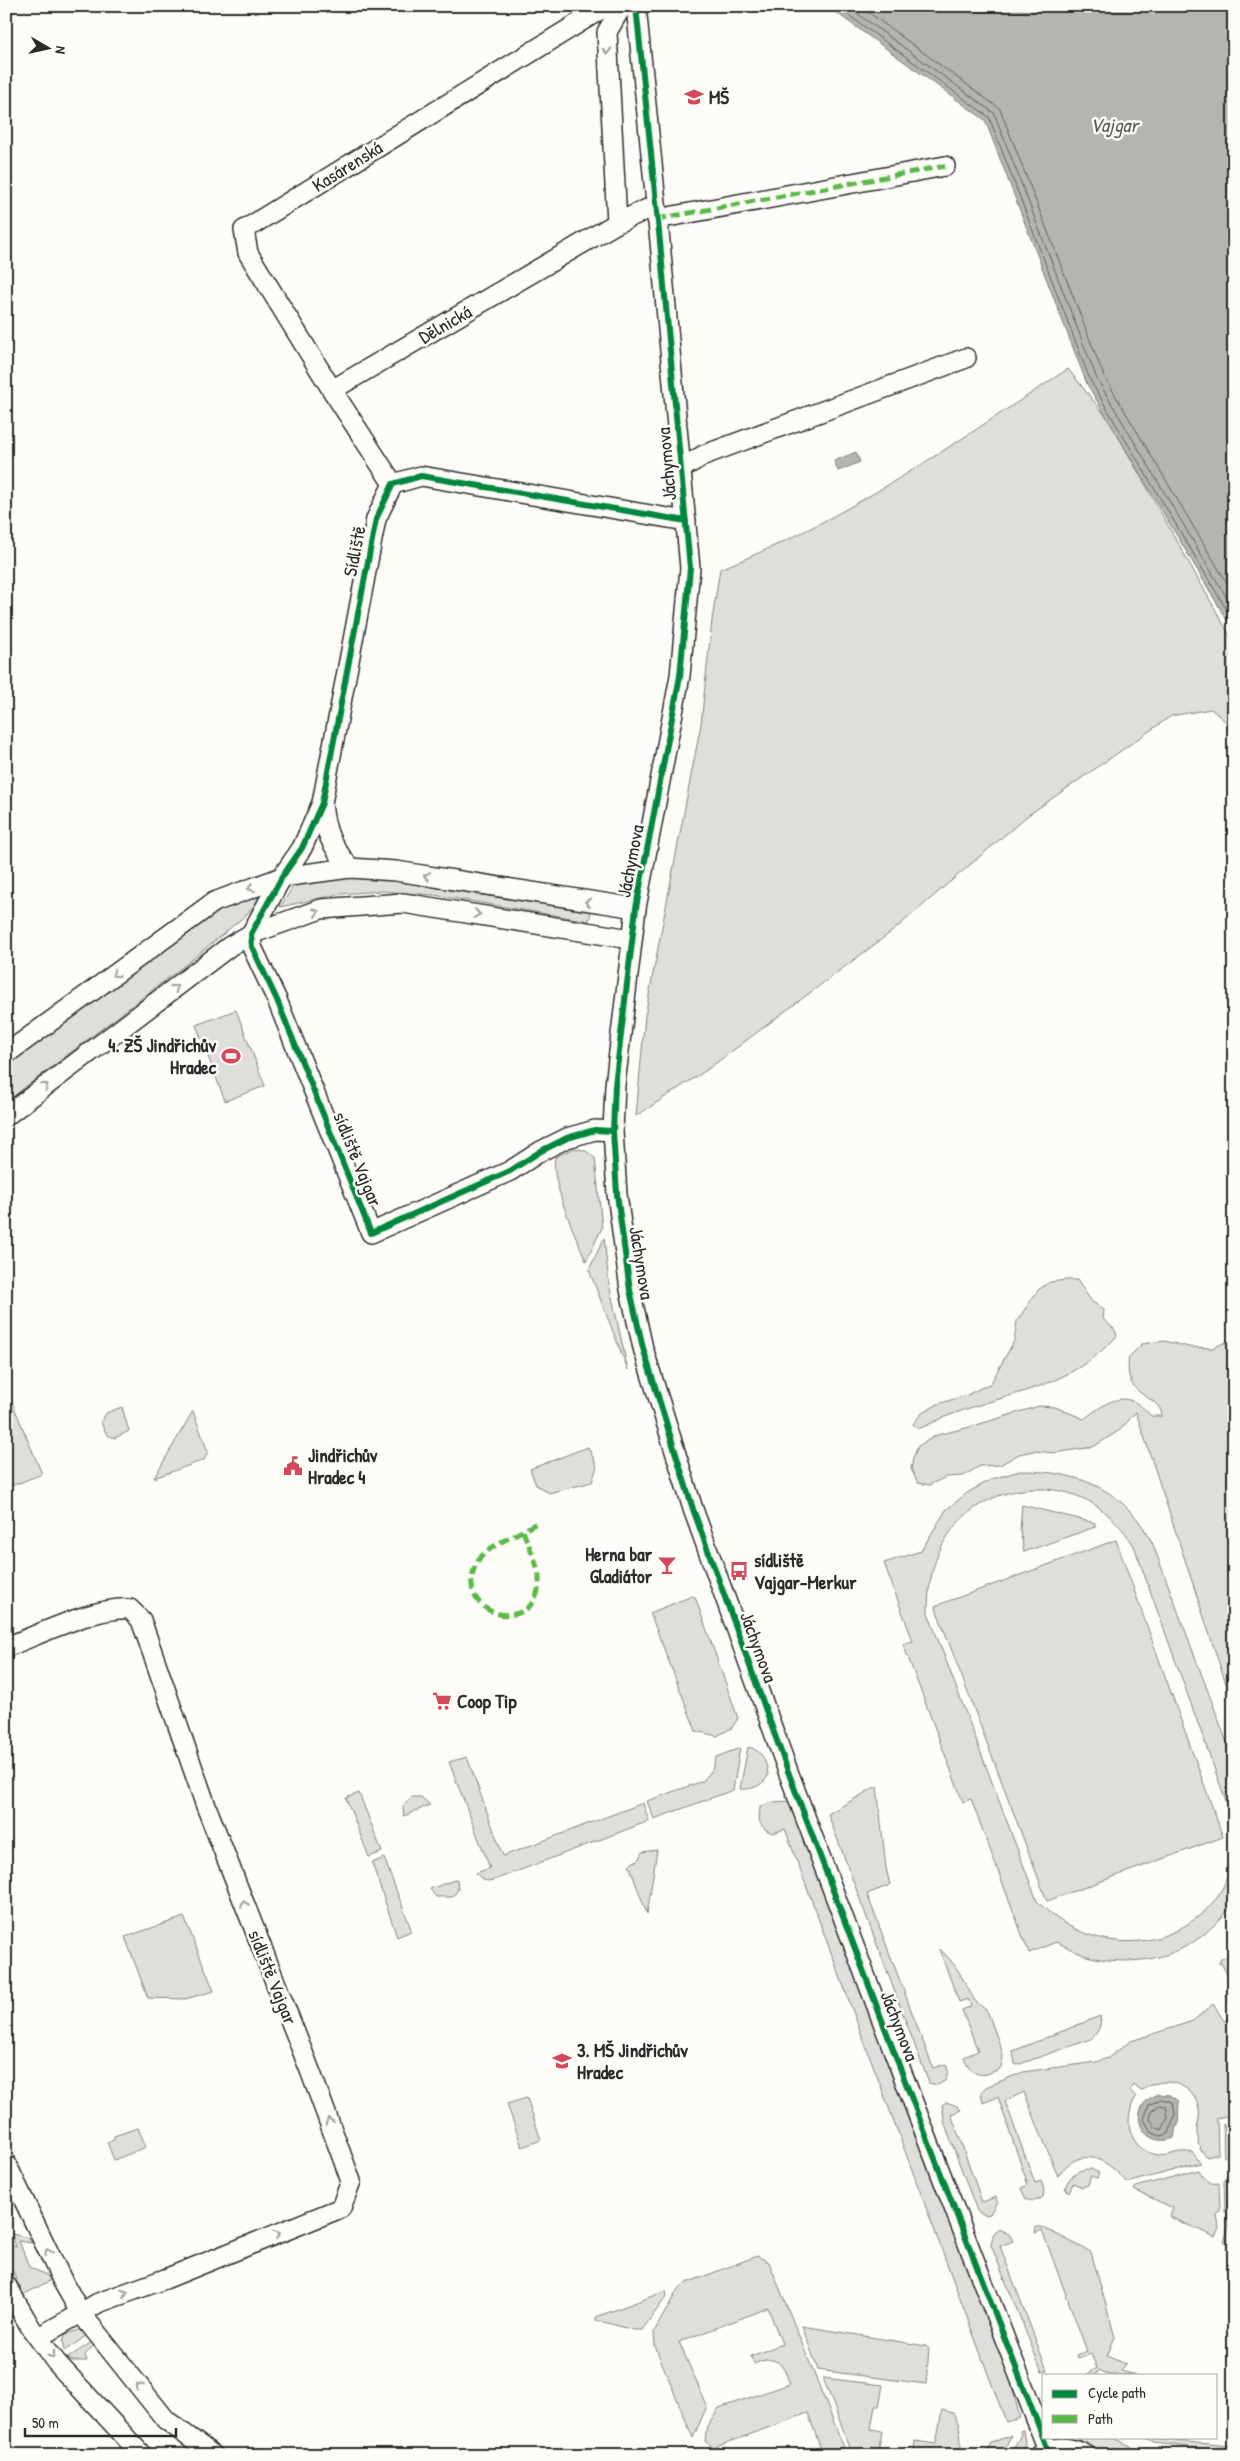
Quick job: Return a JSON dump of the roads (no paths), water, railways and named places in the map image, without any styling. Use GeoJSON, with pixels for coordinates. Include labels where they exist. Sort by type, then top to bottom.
{"type":"FeatureCollection","features":[{"type":"Feature","properties":{"kind":"street","name":"Kasárenská"},"geometry":{"type":"LineString","coordinates":[[332,390],[248,253],[244,230],[606,6]]}},
{"type":"Feature","properties":{"kind":"street"},"geometry":{"type":"LineString","coordinates":[[617,223],[607,32],[622,6]]}},
{"type":"Feature","properties":{"kind":"street","name":"Jáchymova"},"geometry":{"type":"LineString","coordinates":[[636,6],[682,468],[690,568],[680,676],[672,730],[636,908],[616,1085],[613,1131],[617,1194],[630,1290],[646,1356],[693,1509],[792,1783],[1044,2452],[1069,2448],[1086,2455]]}},
{"type":"Feature","properties":{"kind":"street","name":"Dělnická"},"geometry":{"type":"LineString","coordinates":[[332,390],[617,223],[656,212],[945,166]]}},
{"type":"Feature","properties":{"kind":"street"},"geometry":{"type":"LineString","coordinates":[[682,468],[704,455],[966,358]]}},
{"type":"Feature","properties":{"kind":"street"},"geometry":{"type":"LineString","coordinates":[[332,390],[393,484],[421,476],[686,521]]}},
{"type":"Feature","properties":{"kind":"street","name":"Sídliště"},"geometry":{"type":"LineString","coordinates":[[322,803],[376,519],[393,484]]}},
{"type":"Feature","properties":{"kind":"street"},"geometry":{"type":"LineString","coordinates":[[322,803],[324,825],[331,845],[350,868]]}},
{"type":"Feature","properties":{"kind":"street"},"geometry":{"type":"LineString","coordinates":[[251,934],[282,877],[302,848],[322,803]]}},
{"type":"Feature","properties":{"kind":"street"},"geometry":{"type":"LineString","coordinates":[[6,1054],[214,902],[282,877],[350,868],[396,871],[636,908]]}},
{"type":"Feature","properties":{"kind":"street"},"geometry":{"type":"LineString","coordinates":[[6,1116],[230,946],[251,934],[322,909],[403,903],[632,939]]}},
{"type":"Feature","properties":{"kind":"street","name":"sídliště Vajgar"},"geometry":{"type":"LineString","coordinates":[[251,934],[252,947],[277,1000],[371,1233],[510,1171],[541,1151],[567,1138],[595,1130],[613,1131]]}},
{"type":"Feature","properties":{"kind":"street","name":"sídliště Vajgar"},"geometry":{"type":"LineString","coordinates":[[6,1647],[100,1612],[119,1608],[130,1609],[141,1620],[206,1806],[311,2073],[351,2181],[341,2208],[80,2312],[39,2337]]}},
{"type":"Feature","properties":{"kind":"street"},"geometry":{"type":"LineString","coordinates":[[6,2164],[62,2280],[80,2312],[166,2420],[212,2455]]}},
{"type":"Feature","properties":{"kind":"street"},"geometry":{"type":"LineString","coordinates":[[6,2285],[31,2328],[56,2362],[142,2455]]}},
{"type":"Feature","properties":{"kind":"water","name":"Vajgar"},"geometry":{"type":"Polygon","coordinates":[[[827,6],[1234,6],[1234,632],[1087,384],[985,120],[827,6]]]}},
{"type":"Feature","properties":{"kind":"water"},"geometry":{"type":"Polygon","coordinates":[[[856,452],[860,462],[838,471],[834,461],[856,452]]]}},
{"type":"Feature","properties":{"kind":"water"},"geometry":{"type":"Polygon","coordinates":[[[1158,2094],[1170,2095],[1179,2101],[1178,2126],[1176,2126],[1174,2138],[1162,2140],[1153,2138],[1145,2133],[1141,2125],[1139,2117],[1142,2108],[1148,2100],[1158,2094]]]}},
{"type":"Feature","properties":{"kind":"place","name":"MŠ"},"geometry":{"type":"Point","coordinates":[694,97]}},
{"type":"Feature","properties":{"kind":"place","name":"4. ZŠ Jindřichův Hradec"},"geometry":{"type":"Point","coordinates":[231,1056]}},
{"type":"Feature","properties":{"kind":"place","name":"Jindřichův Hradec 4"},"geometry":{"type":"Point","coordinates":[293,1466]}},
{"type":"Feature","properties":{"kind":"place","name":"Herna bar Gladiátor"},"geometry":{"type":"Point","coordinates":[667,1565]}},
{"type":"Feature","properties":{"kind":"place","name":"sídliště Vajgar-Merkur"},"geometry":{"type":"Point","coordinates":[739,1571]}},
{"type":"Feature","properties":{"kind":"place","name":"Coop Tip"},"geometry":{"type":"Point","coordinates":[442,1701]}},
{"type":"Feature","properties":{"kind":"place","name":"3. MŠ Jindřichův Hradec"},"geometry":{"type":"Point","coordinates":[562,2061]}}]}
